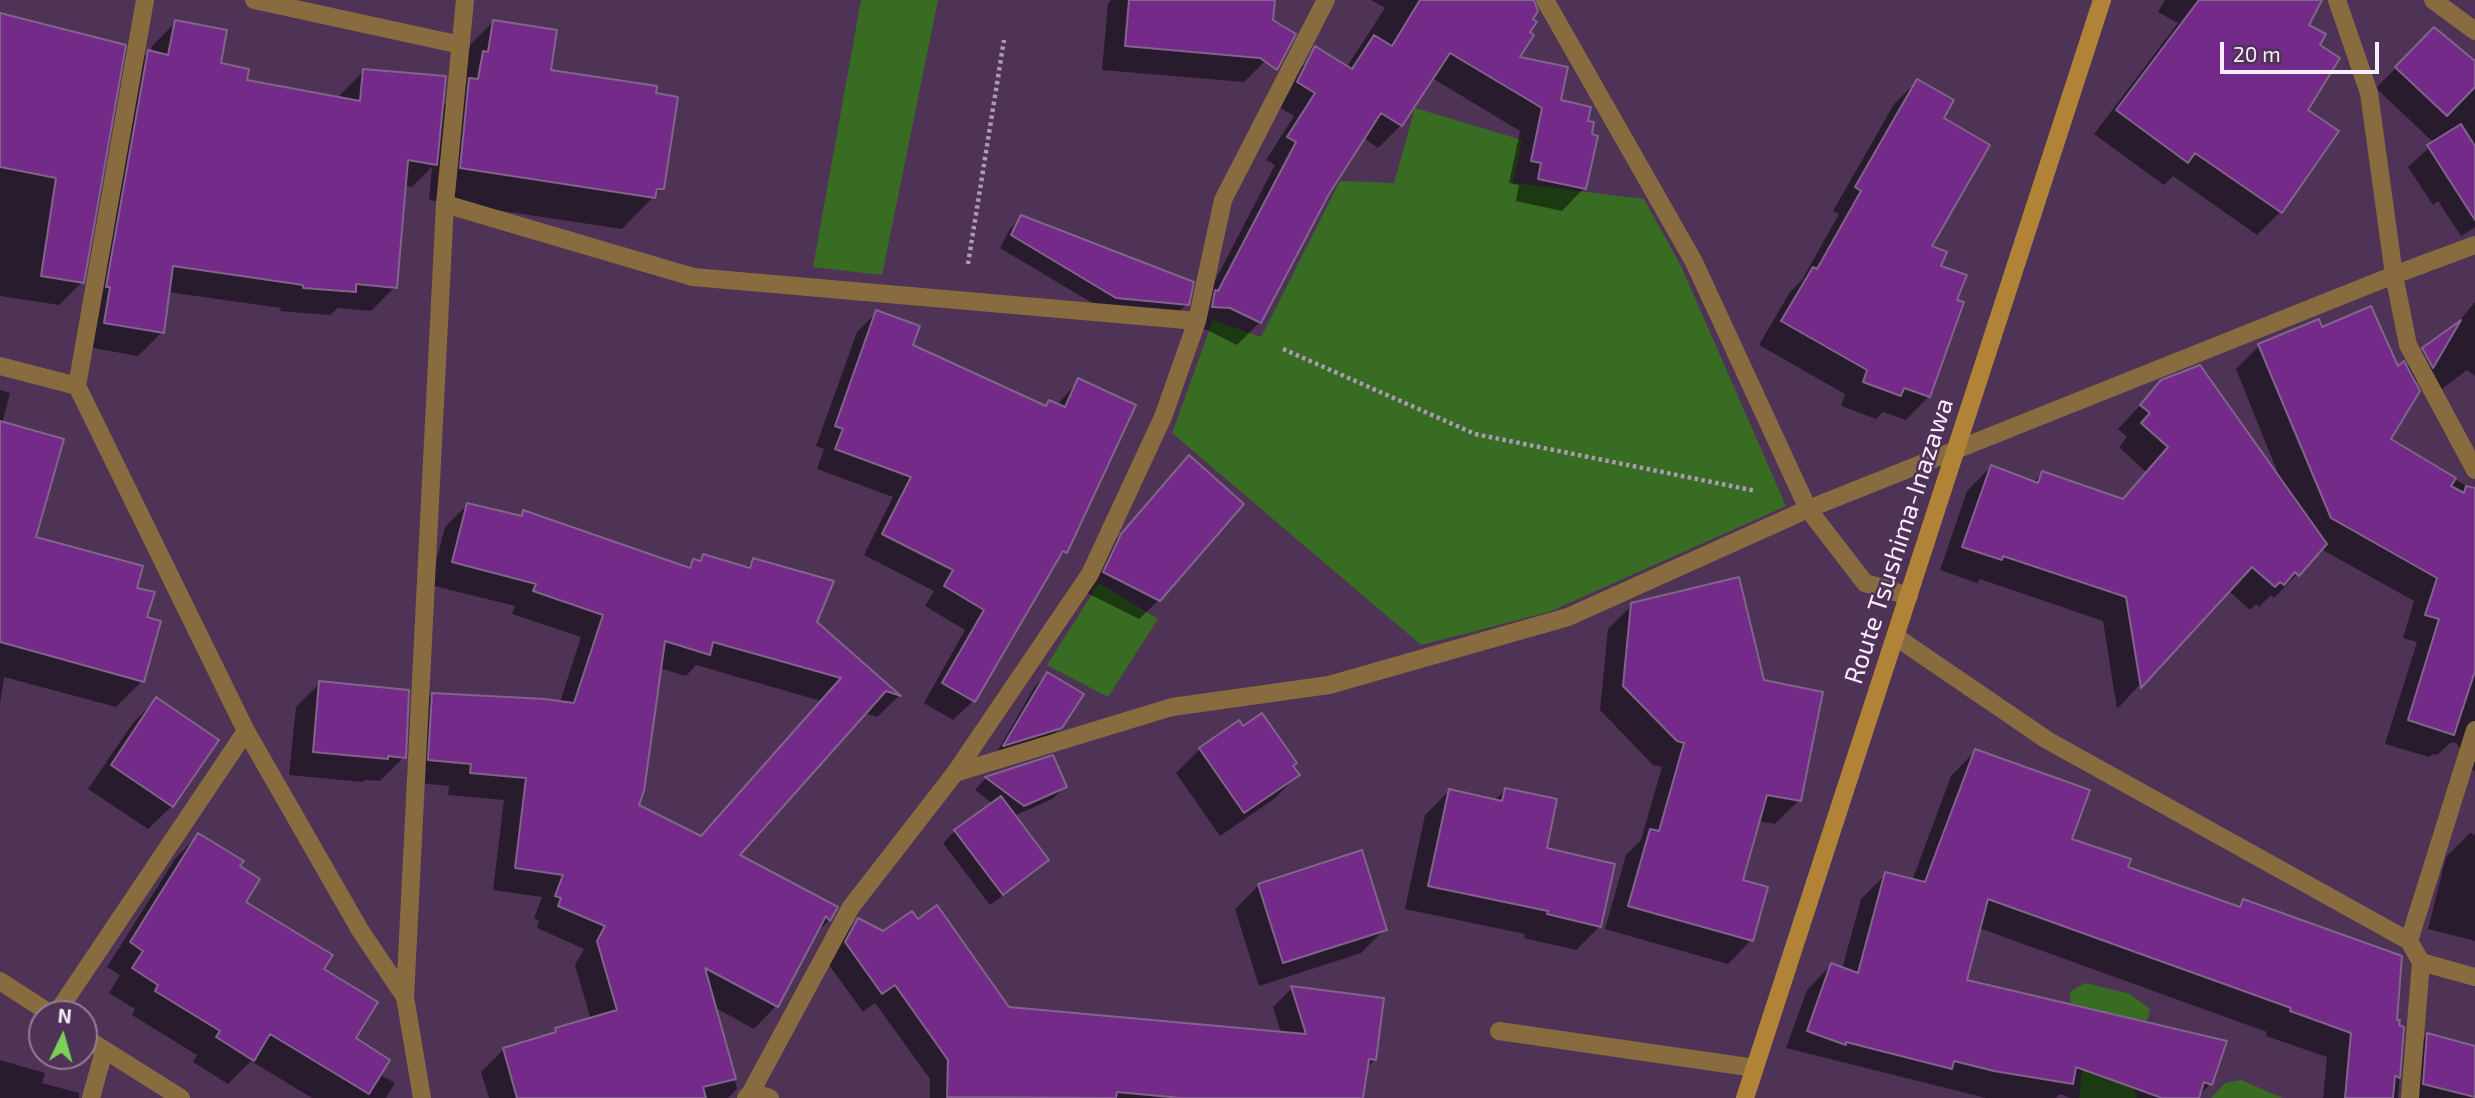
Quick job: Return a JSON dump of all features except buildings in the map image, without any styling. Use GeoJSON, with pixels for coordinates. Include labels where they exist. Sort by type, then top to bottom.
{"type":"FeatureCollection","features":[{"type":"Feature","properties":{"kind":"main road","name":"Route Tsushima-Inazawa"},"geometry":{"type":"LineString","coordinates":[[1745,1098],[2102,0]]}},
{"type":"Feature","properties":{"kind":"street"},"geometry":{"type":"LineString","coordinates":[[145,0],[77,386],[246,731],[360,930],[405,998]]}},
{"type":"Feature","properties":{"kind":"street"},"geometry":{"type":"LineString","coordinates":[[254,0],[461,45]]}},
{"type":"Feature","properties":{"kind":"street"},"geometry":{"type":"LineString","coordinates":[[422,1098],[405,998],[445,204],[465,0]]}},
{"type":"Feature","properties":{"kind":"street"},"geometry":{"type":"LineString","coordinates":[[770,1098],[749,1095],[851,907],[956,773],[1090,574],[1163,417],[1197,321],[1223,200],[1326,0]]}},
{"type":"Feature","properties":{"kind":"street"},"geometry":{"type":"LineString","coordinates":[[1545,0],[1694,262],[1805,505],[1865,583],[1909,596]]}},
{"type":"Feature","properties":{"kind":"street"},"geometry":{"type":"LineString","coordinates":[[2337,0],[2369,93],[2394,275],[2408,345],[2475,470]]}},
{"type":"Feature","properties":{"kind":"street"},"geometry":{"type":"LineString","coordinates":[[2433,0],[2475,31]]}},
{"type":"Feature","properties":{"kind":"street"},"geometry":{"type":"LineString","coordinates":[[445,204],[693,276],[1197,321]]}},
{"type":"Feature","properties":{"kind":"street"},"geometry":{"type":"LineString","coordinates":[[956,773],[1172,707],[1329,685],[1568,617],[1805,505],[1955,451],[2475,245]]}},
{"type":"Feature","properties":{"kind":"street"},"geometry":{"type":"LineString","coordinates":[[0,366],[77,386]]}},
{"type":"Feature","properties":{"kind":"street"},"geometry":{"type":"LineString","coordinates":[[1896,637],[2047,740],[2409,941],[2421,962],[2410,1098]]}},
{"type":"Feature","properties":{"kind":"street"},"geometry":{"type":"LineString","coordinates":[[2409,941],[2475,730]]}},
{"type":"Feature","properties":{"kind":"street"},"geometry":{"type":"LineString","coordinates":[[63,1000],[246,731]]}},
{"type":"Feature","properties":{"kind":"street"},"geometry":{"type":"LineString","coordinates":[[2421,962],[2475,977]]}},
{"type":"Feature","properties":{"kind":"street"},"geometry":{"type":"LineString","coordinates":[[0,981],[31,1000]]}},
{"type":"Feature","properties":{"kind":"street"},"geometry":{"type":"LineString","coordinates":[[1499,1031],[1755,1068]]}},
{"type":"Feature","properties":{"kind":"street"},"geometry":{"type":"LineString","coordinates":[[98,1047],[180,1098]]}},
{"type":"Feature","properties":{"kind":"street"},"geometry":{"type":"LineString","coordinates":[[91,1098],[104,1051]]}},
{"type":"Feature","properties":{"kind":"path"},"geometry":{"type":"LineString","coordinates":[[962,300],[1004,40]]}},
{"type":"Feature","properties":{"kind":"path"},"geometry":{"type":"LineString","coordinates":[[1283,349],[1475,434],[1805,505]]}},
{"type":"Feature","properties":{"kind":"green space"},"geometry":{"type":"Polygon","coordinates":[[[861,0],[938,0],[882,275],[813,267],[861,0]]]}},
{"type":"Feature","properties":{"kind":"green space"},"geometry":{"type":"Polygon","coordinates":[[[1415,108],[1522,140],[1513,183],[1644,199],[1681,266],[1786,506],[1549,612],[1421,645],[1172,433],[1213,320],[1261,337],[1340,181],[1394,183],[1415,108]]]}},
{"type":"Feature","properties":{"kind":"green space"},"geometry":{"type":"Polygon","coordinates":[[[1099,583],[1158,619],[1108,697],[1047,665],[1099,583]]]}},
{"type":"Feature","properties":{"kind":"green space"},"geometry":{"type":"Polygon","coordinates":[[[2085,983],[2130,994],[2150,1009],[2131,1083],[2137,1098],[2079,1098],[2088,1021],[2071,1009],[2070,992],[2085,983]]]}},
{"type":"Feature","properties":{"kind":"green space"},"geometry":{"type":"Polygon","coordinates":[[[2241,1080],[2283,1098],[2211,1098],[2225,1083],[2241,1080]]]}}]}
